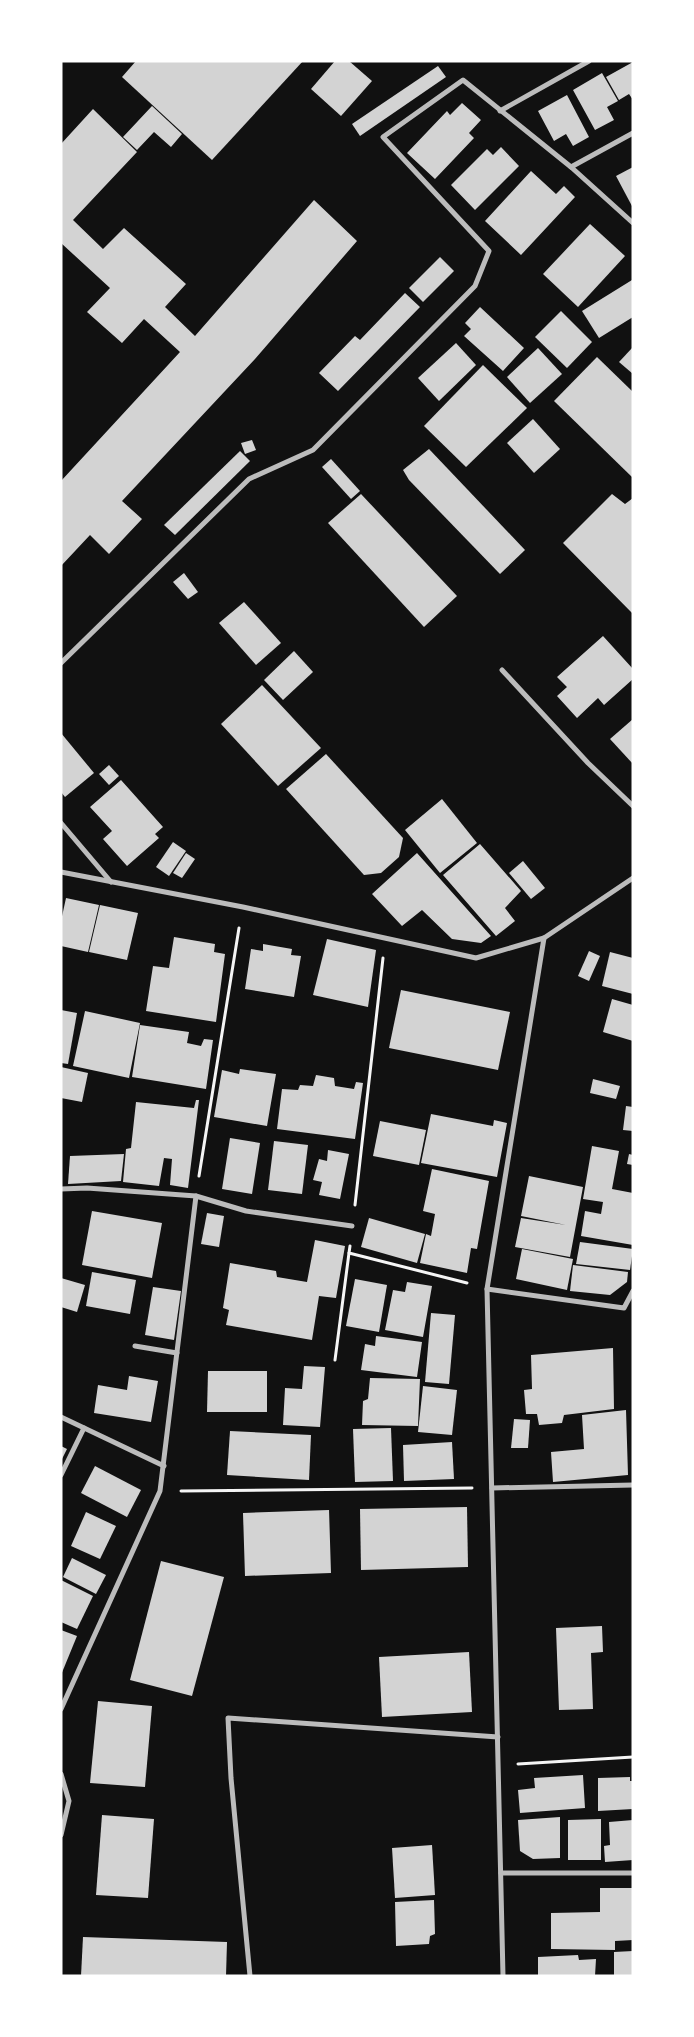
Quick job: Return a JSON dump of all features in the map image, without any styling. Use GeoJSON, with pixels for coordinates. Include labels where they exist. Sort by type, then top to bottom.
{"type":"FeatureCollection","features":[{"type":"Feature","properties":{"kind":"street"},"geometry":{"type":"LineString","coordinates":[[500,112],[589,61]]}},
{"type":"Feature","properties":{"kind":"street"},"geometry":{"type":"LineString","coordinates":[[61,663],[249,479],[313,450],[474,286],[489,251],[383,137],[463,80],[500,112],[571,167],[633,223]]}},
{"type":"Feature","properties":{"kind":"street"},"geometry":{"type":"LineString","coordinates":[[571,167],[633,134]]}},
{"type":"Feature","properties":{"kind":"street"},"geometry":{"type":"LineString","coordinates":[[502,670],[588,763],[633,806]]}},
{"type":"Feature","properties":{"kind":"street"},"geometry":{"type":"LineString","coordinates":[[61,823],[110,882]]}},
{"type":"Feature","properties":{"kind":"street"},"geometry":{"type":"LineString","coordinates":[[61,872],[243,907],[476,958],[544,938],[633,878]]}},
{"type":"Feature","properties":{"kind":"street"},"geometry":{"type":"LineString","coordinates":[[504,1976],[487,1288],[544,938]]}},
{"type":"Feature","properties":{"kind":"street"},"geometry":{"type":"LineString","coordinates":[[61,1189],[87,1188],[196,1196],[246,1211],[352,1226]]}},
{"type":"Feature","properties":{"kind":"street"},"geometry":{"type":"LineString","coordinates":[[61,1709],[160,1491],[196,1196]]}},
{"type":"Feature","properties":{"kind":"street"},"geometry":{"type":"LineString","coordinates":[[487,1288],[624,1308],[633,1291]]}},
{"type":"Feature","properties":{"kind":"street"},"geometry":{"type":"LineString","coordinates":[[136,1346],[177,1353]]}},
{"type":"Feature","properties":{"kind":"street"},"geometry":{"type":"LineString","coordinates":[[61,1417],[164,1466]]}},
{"type":"Feature","properties":{"kind":"street"},"geometry":{"type":"LineString","coordinates":[[61,1475],[84,1428]]}},
{"type":"Feature","properties":{"kind":"street"},"geometry":{"type":"LineString","coordinates":[[492,1488],[633,1485]]}},
{"type":"Feature","properties":{"kind":"street"},"geometry":{"type":"LineString","coordinates":[[250,1976],[231,1778],[228,1718],[498,1737]]}},
{"type":"Feature","properties":{"kind":"street"},"geometry":{"type":"LineString","coordinates":[[61,1774],[70,1801],[61,1835]]}},
{"type":"Feature","properties":{"kind":"street"},"geometry":{"type":"LineString","coordinates":[[501,1873],[633,1873]]}},
{"type":"Feature","properties":{"kind":"path"},"geometry":{"type":"LineString","coordinates":[[196,1196],[243,907]]}},
{"type":"Feature","properties":{"kind":"path"},"geometry":{"type":"LineString","coordinates":[[335,1360],[386,939]]}},
{"type":"Feature","properties":{"kind":"path"},"geometry":{"type":"LineString","coordinates":[[349,1253],[487,1288]]}},
{"type":"Feature","properties":{"kind":"path"},"geometry":{"type":"LineString","coordinates":[[160,1491],[492,1488]]}},
{"type":"Feature","properties":{"kind":"path"},"geometry":{"type":"LineString","coordinates":[[500,1765],[633,1757]]}},
{"type":"Feature","properties":{"kind":"building"},"geometry":{"type":"Polygon","coordinates":[[[136,61],[303,61],[212,160],[122,77],[136,61]]]}},
{"type":"Feature","properties":{"kind":"building"},"geometry":{"type":"Polygon","coordinates":[[[335,61],[349,61],[372,81],[341,116],[311,89],[335,61]]]}},
{"type":"Feature","properties":{"kind":"building"},"geometry":{"type":"Polygon","coordinates":[[[633,62],[633,100],[629,94],[619,100],[606,77],[633,62]]]}},
{"type":"Feature","properties":{"kind":"building"},"geometry":{"type":"Polygon","coordinates":[[[438,66],[446,77],[360,136],[352,124],[438,66]]]}},
{"type":"Feature","properties":{"kind":"building"},"geometry":{"type":"Polygon","coordinates":[[[602,73],[618,101],[607,107],[614,120],[595,130],[573,90],[602,73]]]}},
{"type":"Feature","properties":{"kind":"building"},"geometry":{"type":"Polygon","coordinates":[[[567,95],[589,137],[573,146],[566,134],[554,141],[538,111],[567,95]]]}},
{"type":"Feature","properties":{"kind":"building"},"geometry":{"type":"Polygon","coordinates":[[[462,103],[481,120],[469,133],[474,138],[435,179],[407,153],[447,111],[450,115],[462,103]]]}},
{"type":"Feature","properties":{"kind":"building"},"geometry":{"type":"Polygon","coordinates":[[[152,106],[182,134],[171,147],[154,132],[137,150],[123,137],[152,106]]]}},
{"type":"Feature","properties":{"kind":"building"},"geometry":{"type":"Polygon","coordinates":[[[93,109],[137,152],[73,220],[103,249],[124,228],[186,284],[165,307],[195,336],[314,200],[357,241],[255,359],[122,501],[142,519],[109,554],[90,535],[61,566],[61,481],[180,352],[144,319],[122,343],[87,312],[110,288],[61,243],[61,144],[93,109]]]}},
{"type":"Feature","properties":{"kind":"building"},"geometry":{"type":"Polygon","coordinates":[[[501,147],[519,166],[475,210],[451,185],[487,149],[493,155],[501,147]]]}},
{"type":"Feature","properties":{"kind":"building"},"geometry":{"type":"Polygon","coordinates":[[[633,167],[633,208],[616,176],[633,167]]]}},
{"type":"Feature","properties":{"kind":"building"},"geometry":{"type":"Polygon","coordinates":[[[531,171],[556,194],[564,186],[575,197],[521,255],[485,221],[531,171]]]}},
{"type":"Feature","properties":{"kind":"building"},"geometry":{"type":"Polygon","coordinates":[[[590,224],[625,256],[578,307],[543,274],[590,224]]]}},
{"type":"Feature","properties":{"kind":"building"},"geometry":{"type":"Polygon","coordinates":[[[440,257],[454,271],[423,302],[409,288],[440,257]]]}},
{"type":"Feature","properties":{"kind":"building"},"geometry":{"type":"Polygon","coordinates":[[[632,280],[633,317],[599,338],[582,311],[632,280]]]}},
{"type":"Feature","properties":{"kind":"building"},"geometry":{"type":"Polygon","coordinates":[[[405,293],[420,307],[338,391],[319,373],[355,336],[360,340],[405,293]]]}},
{"type":"Feature","properties":{"kind":"building"},"geometry":{"type":"Polygon","coordinates":[[[480,307],[524,348],[503,371],[464,336],[471,329],[465,323],[480,307]]]}},
{"type":"Feature","properties":{"kind":"building"},"geometry":{"type":"Polygon","coordinates":[[[561,311],[592,342],[567,368],[535,337],[561,311]]]}},
{"type":"Feature","properties":{"kind":"building"},"geometry":{"type":"Polygon","coordinates":[[[456,343],[476,365],[439,401],[418,378],[456,343]]]}},
{"type":"Feature","properties":{"kind":"building"},"geometry":{"type":"Polygon","coordinates":[[[633,347],[633,374],[619,362],[633,347]]]}},
{"type":"Feature","properties":{"kind":"building"},"geometry":{"type":"Polygon","coordinates":[[[538,348],[562,374],[530,403],[507,377],[538,348]]]}},
{"type":"Feature","properties":{"kind":"building"},"geometry":{"type":"Polygon","coordinates":[[[597,357],[633,392],[633,478],[554,401],[597,357]]]}},
{"type":"Feature","properties":{"kind":"building"},"geometry":{"type":"Polygon","coordinates":[[[483,365],[527,408],[466,467],[424,426],[483,365]]]}},
{"type":"Feature","properties":{"kind":"building"},"geometry":{"type":"Polygon","coordinates":[[[533,419],[560,449],[534,473],[507,443],[533,419]]]}},
{"type":"Feature","properties":{"kind":"building"},"geometry":{"type":"Polygon","coordinates":[[[252,440],[256,450],[245,454],[241,443],[252,440]]]}},
{"type":"Feature","properties":{"kind":"building"},"geometry":{"type":"Polygon","coordinates":[[[429,449],[525,550],[500,574],[409,480],[403,470],[429,449]]]}},
{"type":"Feature","properties":{"kind":"building"},"geometry":{"type":"Polygon","coordinates":[[[240,451],[250,461],[175,535],[164,525],[240,451]]]}},
{"type":"Feature","properties":{"kind":"building"},"geometry":{"type":"Polygon","coordinates":[[[331,459],[360,491],[351,499],[322,467],[331,459]]]}},
{"type":"Feature","properties":{"kind":"building"},"geometry":{"type":"Polygon","coordinates":[[[361,494],[457,596],[424,627],[328,523],[361,494]]]}},
{"type":"Feature","properties":{"kind":"building"},"geometry":{"type":"Polygon","coordinates":[[[612,494],[625,504],[633,498],[633,614],[563,543],[612,494]]]}},
{"type":"Feature","properties":{"kind":"building"},"geometry":{"type":"Polygon","coordinates":[[[184,573],[198,592],[188,599],[173,582],[184,573]]]}},
{"type":"Feature","properties":{"kind":"building"},"geometry":{"type":"Polygon","coordinates":[[[244,602],[281,643],[256,665],[219,623],[244,602]]]}},
{"type":"Feature","properties":{"kind":"building"},"geometry":{"type":"Polygon","coordinates":[[[603,636],[633,669],[633,679],[604,705],[598,698],[577,718],[557,696],[567,687],[557,677],[603,636]]]}},
{"type":"Feature","properties":{"kind":"building"},"geometry":{"type":"Polygon","coordinates":[[[294,651],[313,672],[283,700],[264,680],[294,651]]]}},
{"type":"Feature","properties":{"kind":"building"},"geometry":{"type":"Polygon","coordinates":[[[262,685],[321,748],[278,786],[221,724],[262,685]]]}},
{"type":"Feature","properties":{"kind":"building"},"geometry":{"type":"Polygon","coordinates":[[[633,719],[633,764],[610,739],[633,719]]]}},
{"type":"Feature","properties":{"kind":"building"},"geometry":{"type":"Polygon","coordinates":[[[61,733],[94,773],[65,797],[61,792],[61,733]]]}},
{"type":"Feature","properties":{"kind":"building"},"geometry":{"type":"Polygon","coordinates":[[[326,754],[403,838],[399,857],[381,873],[364,875],[286,789],[326,754]]]}},
{"type":"Feature","properties":{"kind":"building"},"geometry":{"type":"Polygon","coordinates":[[[109,765],[119,776],[109,785],[99,774],[109,765]]]}},
{"type":"Feature","properties":{"kind":"building"},"geometry":{"type":"Polygon","coordinates":[[[121,780],[163,827],[155,834],[159,838],[127,866],[103,839],[112,831],[90,807],[121,780]]]}},
{"type":"Feature","properties":{"kind":"building"},"geometry":{"type":"Polygon","coordinates":[[[442,799],[477,843],[440,873],[405,830],[442,799]]]}},
{"type":"Feature","properties":{"kind":"building"},"geometry":{"type":"Polygon","coordinates":[[[173,842],[186,851],[169,876],[156,867],[173,842]]]}},
{"type":"Feature","properties":{"kind":"building"},"geometry":{"type":"Polygon","coordinates":[[[480,844],[521,891],[505,908],[515,921],[496,936],[443,875],[480,844]]]}},
{"type":"Feature","properties":{"kind":"building"},"geometry":{"type":"Polygon","coordinates":[[[186,853],[195,859],[182,878],[173,873],[186,853]]]}},
{"type":"Feature","properties":{"kind":"building"},"geometry":{"type":"Polygon","coordinates":[[[417,853],[491,936],[481,943],[452,939],[422,910],[402,926],[372,894],[417,853]]]}},
{"type":"Feature","properties":{"kind":"building"},"geometry":{"type":"Polygon","coordinates":[[[523,861],[545,888],[531,899],[509,873],[523,861]]]}},
{"type":"Feature","properties":{"kind":"building"},"geometry":{"type":"Polygon","coordinates":[[[66,898],[99,905],[88,952],[61,946],[61,921],[66,898]]]}},
{"type":"Feature","properties":{"kind":"building"},"geometry":{"type":"Polygon","coordinates":[[[100,905],[138,913],[127,960],[89,952],[100,905]]]}},
{"type":"Feature","properties":{"kind":"building"},"geometry":{"type":"Polygon","coordinates":[[[174,937],[215,944],[214,952],[225,954],[216,1022],[146,1011],[153,966],[169,968],[174,937]]]}},
{"type":"Feature","properties":{"kind":"building"},"geometry":{"type":"Polygon","coordinates":[[[327,939],[376,950],[368,1007],[313,995],[327,939]]]}},
{"type":"Feature","properties":{"kind":"building"},"geometry":{"type":"Polygon","coordinates":[[[263,944],[292,949],[291,955],[301,956],[294,997],[245,989],[251,949],[263,951],[263,944]]]}},
{"type":"Feature","properties":{"kind":"building"},"geometry":{"type":"Polygon","coordinates":[[[589,951],[600,956],[589,981],[578,976],[589,951]]]}},
{"type":"Feature","properties":{"kind":"building"},"geometry":{"type":"Polygon","coordinates":[[[610,952],[633,958],[633,994],[602,986],[610,952]]]}},
{"type":"Feature","properties":{"kind":"building"},"geometry":{"type":"Polygon","coordinates":[[[401,990],[510,1012],[498,1070],[389,1048],[401,990]]]}},
{"type":"Feature","properties":{"kind":"building"},"geometry":{"type":"Polygon","coordinates":[[[612,999],[633,1005],[633,1041],[603,1032],[612,999]]]}},
{"type":"Feature","properties":{"kind":"building"},"geometry":{"type":"Polygon","coordinates":[[[61,1010],[77,1013],[68,1064],[61,1063],[61,1010]]]}},
{"type":"Feature","properties":{"kind":"building"},"geometry":{"type":"Polygon","coordinates":[[[85,1011],[140,1023],[129,1078],[73,1066],[85,1011]]]}},
{"type":"Feature","properties":{"kind":"building"},"geometry":{"type":"Polygon","coordinates":[[[140,1025],[189,1032],[187,1043],[201,1046],[204,1039],[213,1040],[206,1089],[132,1077],[140,1025]]]}},
{"type":"Feature","properties":{"kind":"building"},"geometry":{"type":"Polygon","coordinates":[[[61,1067],[88,1073],[82,1102],[61,1098],[61,1067]]]}},
{"type":"Feature","properties":{"kind":"building"},"geometry":{"type":"Polygon","coordinates":[[[240,1069],[276,1074],[267,1126],[214,1117],[222,1070],[239,1074],[240,1069]]]}},
{"type":"Feature","properties":{"kind":"building"},"geometry":{"type":"Polygon","coordinates":[[[316,1075],[334,1078],[335,1086],[354,1089],[356,1082],[363,1083],[355,1139],[277,1129],[282,1089],[298,1090],[300,1085],[313,1086],[316,1075]]]}},
{"type":"Feature","properties":{"kind":"building"},"geometry":{"type":"Polygon","coordinates":[[[593,1079],[620,1086],[616,1099],[590,1093],[593,1079]]]}},
{"type":"Feature","properties":{"kind":"building"},"geometry":{"type":"Polygon","coordinates":[[[196,1100],[199,1100],[188,1188],[170,1185],[172,1159],[164,1158],[159,1186],[123,1182],[126,1149],[131,1148],[136,1102],[194,1108],[196,1100]]]}},
{"type":"Feature","properties":{"kind":"building"},"geometry":{"type":"Polygon","coordinates":[[[626,1106],[633,1107],[633,1131],[623,1130],[626,1106]]]}},
{"type":"Feature","properties":{"kind":"building"},"geometry":{"type":"Polygon","coordinates":[[[431,1114],[493,1126],[494,1120],[507,1123],[497,1177],[421,1163],[431,1114]]]}},
{"type":"Feature","properties":{"kind":"building"},"geometry":{"type":"Polygon","coordinates":[[[380,1121],[426,1130],[419,1165],[373,1156],[380,1121]]]}},
{"type":"Feature","properties":{"kind":"building"},"geometry":{"type":"Polygon","coordinates":[[[230,1138],[260,1143],[252,1194],[222,1189],[230,1138]]]}},
{"type":"Feature","properties":{"kind":"building"},"geometry":{"type":"Polygon","coordinates":[[[274,1141],[308,1145],[302,1194],[268,1190],[274,1141]]]}},
{"type":"Feature","properties":{"kind":"building"},"geometry":{"type":"Polygon","coordinates":[[[592,1146],[619,1151],[612,1189],[633,1193],[633,1245],[581,1236],[585,1211],[601,1214],[603,1202],[583,1199],[592,1146]]]}},
{"type":"Feature","properties":{"kind":"building"},"geometry":{"type":"Polygon","coordinates":[[[328,1150],[349,1154],[340,1199],[319,1195],[322,1182],[313,1180],[319,1159],[327,1161],[328,1150]]]}},
{"type":"Feature","properties":{"kind":"building"},"geometry":{"type":"Polygon","coordinates":[[[124,1154],[121,1181],[68,1184],[70,1156],[124,1154]]]}},
{"type":"Feature","properties":{"kind":"building"},"geometry":{"type":"Polygon","coordinates":[[[629,1154],[633,1155],[633,1165],[627,1164],[629,1154]]]}},
{"type":"Feature","properties":{"kind":"building"},"geometry":{"type":"Polygon","coordinates":[[[432,1169],[489,1181],[477,1249],[471,1248],[467,1273],[420,1263],[426,1234],[431,1236],[435,1214],[423,1211],[432,1169]]]}},
{"type":"Feature","properties":{"kind":"building"},"geometry":{"type":"Polygon","coordinates":[[[529,1176],[583,1187],[570,1257],[515,1247],[521,1218],[566,1225],[521,1216],[529,1176]]]}},
{"type":"Feature","properties":{"kind":"building"},"geometry":{"type":"Polygon","coordinates":[[[92,1211],[162,1223],[152,1278],[82,1265],[92,1211]]]}},
{"type":"Feature","properties":{"kind":"building"},"geometry":{"type":"Polygon","coordinates":[[[207,1213],[224,1216],[219,1247],[201,1244],[207,1213]]]}},
{"type":"Feature","properties":{"kind":"building"},"geometry":{"type":"Polygon","coordinates":[[[369,1218],[425,1234],[417,1263],[361,1247],[369,1218]]]}},
{"type":"Feature","properties":{"kind":"building"},"geometry":{"type":"Polygon","coordinates":[[[315,1240],[345,1246],[336,1298],[319,1296],[312,1340],[226,1325],[229,1310],[223,1308],[230,1263],[276,1271],[277,1277],[307,1282],[315,1240]]]}},
{"type":"Feature","properties":{"kind":"building"},"geometry":{"type":"Polygon","coordinates":[[[580,1242],[633,1249],[630,1270],[576,1264],[580,1242]]]}},
{"type":"Feature","properties":{"kind":"building"},"geometry":{"type":"Polygon","coordinates":[[[522,1249],[573,1259],[567,1290],[516,1279],[522,1249]]]}},
{"type":"Feature","properties":{"kind":"building"},"geometry":{"type":"Polygon","coordinates":[[[573,1265],[628,1272],[627,1282],[610,1295],[570,1291],[573,1265]]]}},
{"type":"Feature","properties":{"kind":"building"},"geometry":{"type":"Polygon","coordinates":[[[92,1272],[136,1280],[130,1314],[86,1306],[92,1272]]]}},
{"type":"Feature","properties":{"kind":"building"},"geometry":{"type":"Polygon","coordinates":[[[61,1278],[85,1285],[77,1312],[61,1307],[61,1278]]]}},
{"type":"Feature","properties":{"kind":"building"},"geometry":{"type":"Polygon","coordinates":[[[355,1279],[387,1285],[379,1332],[346,1326],[355,1279]]]}},
{"type":"Feature","properties":{"kind":"building"},"geometry":{"type":"Polygon","coordinates":[[[407,1282],[432,1286],[423,1337],[385,1330],[393,1290],[405,1292],[407,1282]]]}},
{"type":"Feature","properties":{"kind":"building"},"geometry":{"type":"Polygon","coordinates":[[[153,1287],[181,1291],[174,1340],[145,1335],[153,1287]]]}},
{"type":"Feature","properties":{"kind":"building"},"geometry":{"type":"Polygon","coordinates":[[[431,1313],[455,1315],[449,1384],[425,1382],[431,1313]]]}},
{"type":"Feature","properties":{"kind":"building"},"geometry":{"type":"Polygon","coordinates":[[[376,1336],[422,1342],[417,1377],[361,1370],[365,1344],[375,1346],[376,1336]]]}},
{"type":"Feature","properties":{"kind":"building"},"geometry":{"type":"Polygon","coordinates":[[[613,1348],[614,1409],[564,1415],[562,1423],[539,1425],[537,1414],[526,1414],[524,1390],[532,1389],[531,1355],[613,1348]]]}},
{"type":"Feature","properties":{"kind":"building"},"geometry":{"type":"Polygon","coordinates":[[[304,1366],[325,1367],[320,1427],[283,1425],[285,1388],[302,1389],[304,1366]]]}},
{"type":"Feature","properties":{"kind":"building"},"geometry":{"type":"Polygon","coordinates":[[[208,1371],[267,1371],[267,1412],[207,1412],[208,1371]]]}},
{"type":"Feature","properties":{"kind":"building"},"geometry":{"type":"Polygon","coordinates":[[[129,1376],[158,1381],[151,1422],[94,1413],[98,1385],[127,1390],[129,1376]]]}},
{"type":"Feature","properties":{"kind":"building"},"geometry":{"type":"Polygon","coordinates":[[[370,1378],[420,1379],[418,1426],[362,1425],[363,1401],[368,1399],[370,1378]]]}},
{"type":"Feature","properties":{"kind":"building"},"geometry":{"type":"Polygon","coordinates":[[[423,1386],[457,1390],[452,1435],[418,1432],[423,1386]]]}},
{"type":"Feature","properties":{"kind":"building"},"geometry":{"type":"Polygon","coordinates":[[[626,1410],[628,1475],[553,1482],[551,1452],[584,1449],[582,1415],[626,1410]]]}},
{"type":"Feature","properties":{"kind":"building"},"geometry":{"type":"Polygon","coordinates":[[[514,1419],[530,1420],[528,1448],[511,1448],[514,1419]]]}},
{"type":"Feature","properties":{"kind":"building"},"geometry":{"type":"Polygon","coordinates":[[[391,1428],[393,1481],[355,1482],[353,1429],[391,1428]]]}},
{"type":"Feature","properties":{"kind":"building"},"geometry":{"type":"Polygon","coordinates":[[[230,1431],[311,1435],[309,1480],[227,1475],[230,1431]]]}},
{"type":"Feature","properties":{"kind":"building"},"geometry":{"type":"Polygon","coordinates":[[[452,1442],[454,1479],[404,1481],[403,1445],[452,1442]]]}},
{"type":"Feature","properties":{"kind":"building"},"geometry":{"type":"Polygon","coordinates":[[[61,1446],[67,1449],[61,1461],[61,1446]]]}},
{"type":"Feature","properties":{"kind":"building"},"geometry":{"type":"Polygon","coordinates":[[[95,1466],[141,1490],[127,1517],[81,1493],[95,1466]]]}},
{"type":"Feature","properties":{"kind":"building"},"geometry":{"type":"Polygon","coordinates":[[[467,1507],[468,1567],[361,1570],[360,1509],[467,1507]]]}},
{"type":"Feature","properties":{"kind":"building"},"geometry":{"type":"Polygon","coordinates":[[[329,1510],[331,1573],[245,1576],[243,1513],[329,1510]]]}},
{"type":"Feature","properties":{"kind":"building"},"geometry":{"type":"Polygon","coordinates":[[[86,1512],[116,1526],[100,1559],[71,1546],[86,1512]]]}},
{"type":"Feature","properties":{"kind":"building"},"geometry":{"type":"Polygon","coordinates":[[[72,1558],[106,1575],[96,1594],[63,1577],[72,1558]]]}},
{"type":"Feature","properties":{"kind":"building"},"geometry":{"type":"Polygon","coordinates":[[[161,1561],[224,1577],[192,1696],[130,1680],[161,1561]]]}},
{"type":"Feature","properties":{"kind":"building"},"geometry":{"type":"Polygon","coordinates":[[[61,1580],[93,1596],[77,1629],[61,1622],[61,1580]]]}},
{"type":"Feature","properties":{"kind":"building"},"geometry":{"type":"Polygon","coordinates":[[[602,1626],[603,1652],[591,1653],[593,1709],[559,1710],[556,1628],[602,1626]]]}},
{"type":"Feature","properties":{"kind":"building"},"geometry":{"type":"Polygon","coordinates":[[[61,1630],[77,1636],[61,1675],[61,1630]]]}},
{"type":"Feature","properties":{"kind":"building"},"geometry":{"type":"Polygon","coordinates":[[[469,1652],[472,1712],[382,1717],[379,1657],[469,1652]]]}},
{"type":"Feature","properties":{"kind":"building"},"geometry":{"type":"Polygon","coordinates":[[[98,1701],[152,1706],[145,1787],[90,1783],[98,1701]]]}},
{"type":"Feature","properties":{"kind":"building"},"geometry":{"type":"Polygon","coordinates":[[[583,1775],[585,1808],[520,1813],[518,1790],[535,1788],[534,1778],[583,1775]]]}},
{"type":"Feature","properties":{"kind":"building"},"geometry":{"type":"Polygon","coordinates":[[[630,1777],[630,1781],[633,1781],[633,1809],[598,1811],[598,1778],[630,1777]]]}},
{"type":"Feature","properties":{"kind":"building"},"geometry":{"type":"Polygon","coordinates":[[[102,1815],[154,1819],[148,1898],[96,1895],[102,1815]]]}},
{"type":"Feature","properties":{"kind":"building"},"geometry":{"type":"Polygon","coordinates":[[[560,1817],[560,1858],[533,1859],[520,1851],[518,1820],[560,1817]]]}},
{"type":"Feature","properties":{"kind":"building"},"geometry":{"type":"Polygon","coordinates":[[[601,1819],[601,1860],[568,1860],[568,1820],[601,1819]]]}},
{"type":"Feature","properties":{"kind":"building"},"geometry":{"type":"Polygon","coordinates":[[[633,1820],[633,1860],[605,1862],[604,1846],[610,1845],[609,1822],[633,1820]]]}},
{"type":"Feature","properties":{"kind":"building"},"geometry":{"type":"Polygon","coordinates":[[[432,1845],[435,1895],[395,1898],[392,1848],[432,1845]]]}},
{"type":"Feature","properties":{"kind":"building"},"geometry":{"type":"Polygon","coordinates":[[[600,1888],[633,1888],[633,1940],[615,1941],[615,1950],[551,1949],[551,1913],[600,1912],[600,1888]]]}},
{"type":"Feature","properties":{"kind":"building"},"geometry":{"type":"Polygon","coordinates":[[[434,1900],[435,1934],[430,1936],[429,1944],[396,1946],[395,1902],[434,1900]]]}},
{"type":"Feature","properties":{"kind":"building"},"geometry":{"type":"Polygon","coordinates":[[[83,1937],[227,1942],[226,1976],[81,1976],[83,1937]]]}},
{"type":"Feature","properties":{"kind":"building"},"geometry":{"type":"Polygon","coordinates":[[[633,1951],[633,1976],[614,1976],[614,1952],[633,1951]]]}},
{"type":"Feature","properties":{"kind":"building"},"geometry":{"type":"Polygon","coordinates":[[[578,1955],[579,1960],[596,1959],[595,1976],[538,1976],[538,1957],[578,1955]]]}}]}
